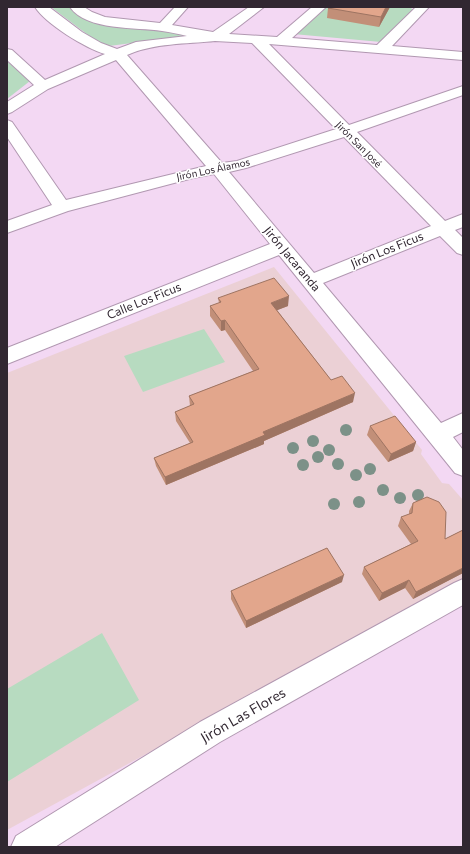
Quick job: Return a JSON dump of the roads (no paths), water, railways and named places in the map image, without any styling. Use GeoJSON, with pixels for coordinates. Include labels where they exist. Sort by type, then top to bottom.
{"type":"FeatureCollection","features":[{"type":"Feature","properties":{"kind":"street"},"geometry":{"type":"LineString","coordinates":[[41,7],[86,42],[103,50],[118,54]]}},
{"type":"Feature","properties":{"kind":"street"},"geometry":{"type":"LineString","coordinates":[[76,7],[87,16],[97,19],[163,27],[215,37],[463,56]]}},
{"type":"Feature","properties":{"kind":"street"},"geometry":{"type":"LineString","coordinates":[[97,19],[111,7]]}},
{"type":"Feature","properties":{"kind":"street"},"geometry":{"type":"LineString","coordinates":[[163,27],[182,7]]}},
{"type":"Feature","properties":{"kind":"street"},"geometry":{"type":"LineString","coordinates":[[7,108],[42,86],[136,46],[215,37],[258,7]]}},
{"type":"Feature","properties":{"kind":"street"},"geometry":{"type":"LineString","coordinates":[[280,41],[320,7]]}},
{"type":"Feature","properties":{"kind":"street"},"geometry":{"type":"LineString","coordinates":[[381,49],[423,7]]}},
{"type":"Feature","properties":{"kind":"street","name":"Jirón San José"},"geometry":{"type":"LineString","coordinates":[[256,39],[463,249]]}},
{"type":"Feature","properties":{"kind":"street"},"geometry":{"type":"LineString","coordinates":[[7,53],[42,86]]}},
{"type":"Feature","properties":{"kind":"street","name":"Jirón Jacaranda"},"geometry":{"type":"LineString","coordinates":[[118,54],[217,168],[463,466]]}},
{"type":"Feature","properties":{"kind":"street","name":"Jirón Los Álamos"},"geometry":{"type":"LineString","coordinates":[[7,226],[62,207],[192,173],[240,165],[346,131],[463,90]]}},
{"type":"Feature","properties":{"kind":"street"},"geometry":{"type":"LineString","coordinates":[[7,125],[62,207]]}},
{"type":"Feature","properties":{"kind":"street","name":"Jirón Los Ficus"},"geometry":{"type":"LineString","coordinates":[[310,280],[441,227],[463,220]]}},
{"type":"Feature","properties":{"kind":"street","name":"Calle Los Ficus"},"geometry":{"type":"LineString","coordinates":[[7,356],[281,247]]}},
{"type":"Feature","properties":{"kind":"street"},"geometry":{"type":"LineString","coordinates":[[437,435],[463,422]]}},
{"type":"Feature","properties":{"kind":"street","name":"Jirón Las Flores"},"geometry":{"type":"LineString","coordinates":[[27,847],[210,732],[463,591]]}}]}
